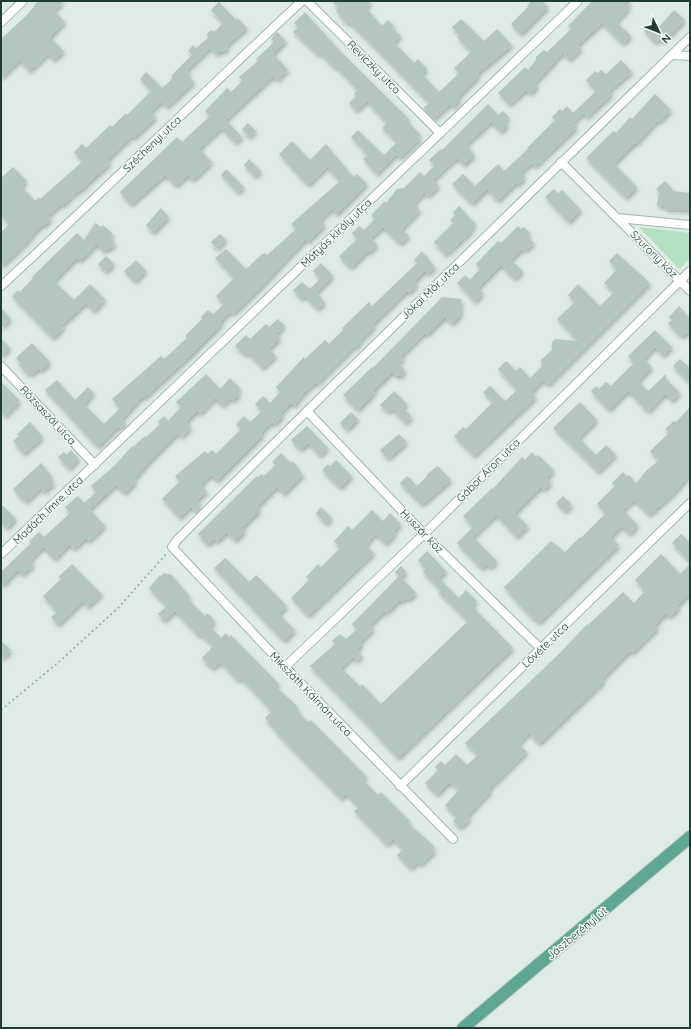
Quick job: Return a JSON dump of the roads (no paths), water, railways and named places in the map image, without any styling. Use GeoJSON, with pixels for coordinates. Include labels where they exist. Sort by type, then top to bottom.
{"type":"FeatureCollection","features":[{"type":"Feature","properties":{"kind":"main road","name":"Jászberényi út"},"geometry":{"type":"LineString","coordinates":[[463,1028],[690,837]]}},
{"type":"Feature","properties":{"kind":"street"},"geometry":{"type":"LineString","coordinates":[[1,22],[23,1]]}},
{"type":"Feature","properties":{"kind":"street","name":"Széchenyi utca"},"geometry":{"type":"LineString","coordinates":[[1,286],[72,222],[219,78],[302,1]]}},
{"type":"Feature","properties":{"kind":"street","name":"Reviczky utca"},"geometry":{"type":"LineString","coordinates":[[307,1],[440,133]]}},
{"type":"Feature","properties":{"kind":"street","name":"Mátyás király utca"},"geometry":{"type":"LineString","coordinates":[[94,465],[232,335],[578,1]]}},
{"type":"Feature","properties":{"kind":"street","name":"Jókai Mór utca"},"geometry":{"type":"LineString","coordinates":[[172,547],[178,539],[307,411],[690,37]]}},
{"type":"Feature","properties":{"kind":"street"},"geometry":{"type":"LineString","coordinates":[[672,55],[690,56]]}},
{"type":"Feature","properties":{"kind":"street"},"geometry":{"type":"LineString","coordinates":[[561,162],[617,218],[690,225]]}},
{"type":"Feature","properties":{"kind":"street","name":"Szurony köz"},"geometry":{"type":"LineString","coordinates":[[617,218],[690,291]]}},
{"type":"Feature","properties":{"kind":"street","name":"Gábor Áron utca"},"geometry":{"type":"LineString","coordinates":[[285,667],[424,534],[690,271]]}},
{"type":"Feature","properties":{"kind":"street","name":"Rózsaszál utca"},"geometry":{"type":"LineString","coordinates":[[1,366],[94,465]]}},
{"type":"Feature","properties":{"kind":"street","name":"Huszár köz"},"geometry":{"type":"LineString","coordinates":[[307,411],[424,534],[541,649]]}},
{"type":"Feature","properties":{"kind":"street","name":"Madách Imre utca"},"geometry":{"type":"LineString","coordinates":[[1,554],[94,465]]}},
{"type":"Feature","properties":{"kind":"street","name":"Lövéte utca"},"geometry":{"type":"LineString","coordinates":[[400,786],[690,503]]}},
{"type":"Feature","properties":{"kind":"street","name":"Mikszáth Kálmán utca"},"geometry":{"type":"LineString","coordinates":[[172,547],[285,667],[453,839]]}}]}
